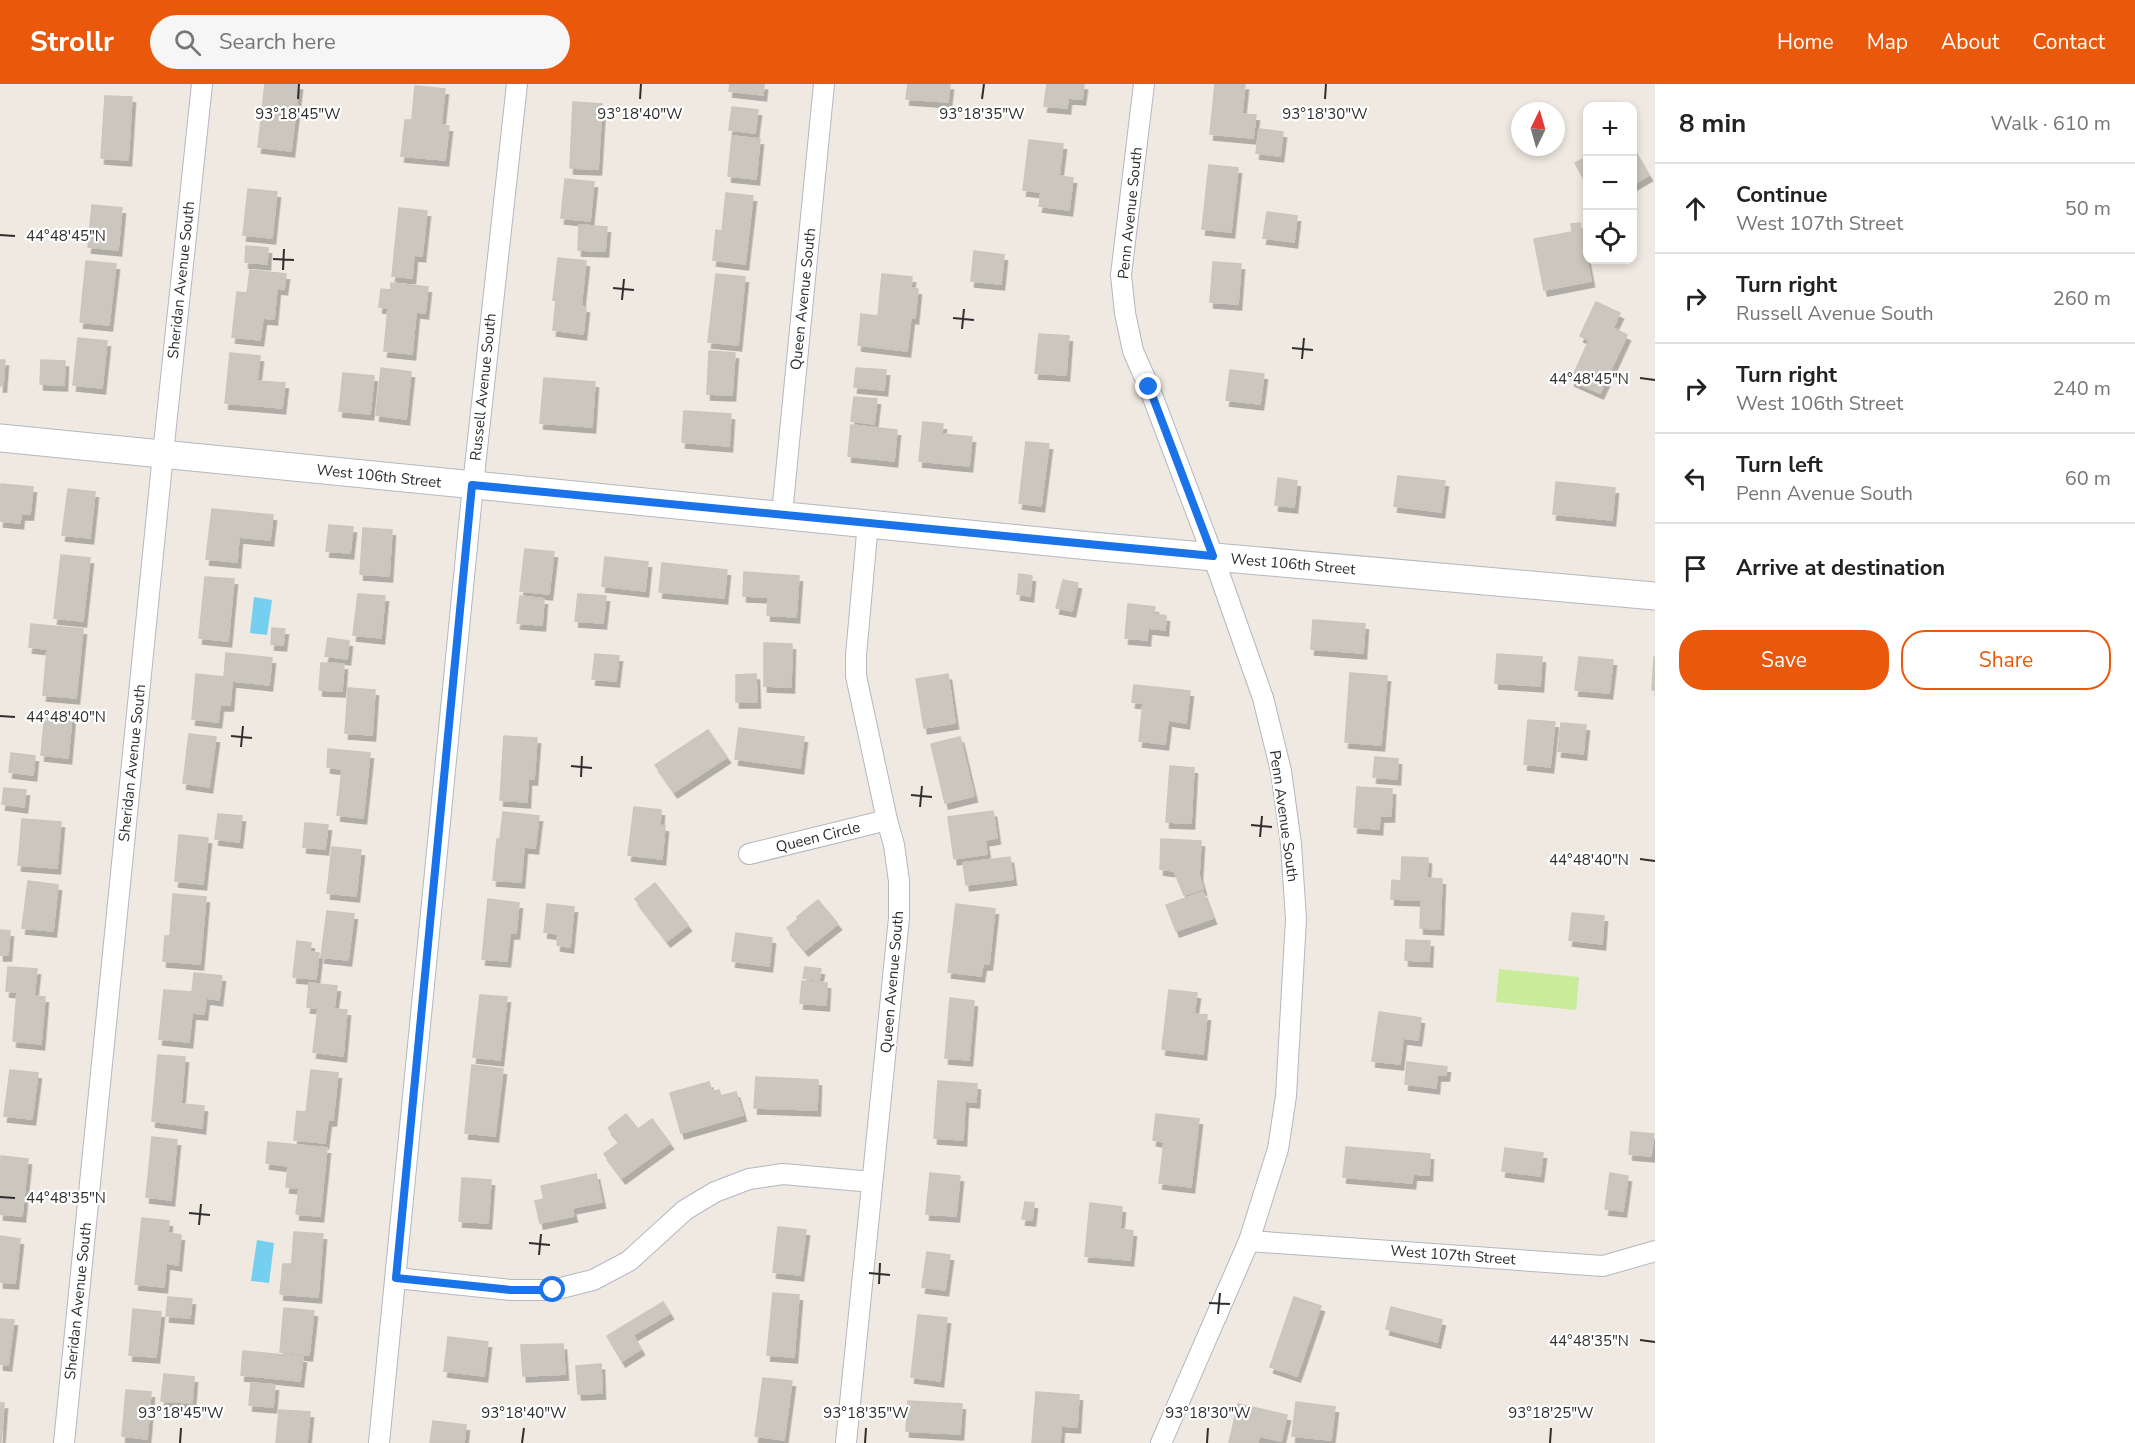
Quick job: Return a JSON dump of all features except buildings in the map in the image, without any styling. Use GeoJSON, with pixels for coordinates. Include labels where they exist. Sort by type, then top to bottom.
{"type":"FeatureCollection","features":[{"type":"Feature","properties":{"kind":"street","name":"Sheridan Avenue South"},"geometry":{"type":"LineString","coordinates":[[64,1443],[202,84]]}},
{"type":"Feature","properties":{"kind":"street","name":"Russell Avenue South"},"geometry":{"type":"LineString","coordinates":[[379,1443],[472,485],[517,84]]}},
{"type":"Feature","properties":{"kind":"street","name":"Queen Avenue South"},"geometry":{"type":"LineString","coordinates":[[782,514],[824,84]]}},
{"type":"Feature","properties":{"kind":"street","name":"Penn Avenue South"},"geometry":{"type":"LineString","coordinates":[[1144,84],[1121,275],[1125,314],[1133,351],[1149,387],[1213,556],[1263,698],[1281,771],[1291,844],[1296,919],[1286,1096],[1278,1149],[1249,1241],[1161,1443]]}},
{"type":"Feature","properties":{"kind":"street","name":"West 106th Street"},"geometry":{"type":"LineString","coordinates":[[0,438],[1213,556],[1655,596]]}},
{"type":"Feature","properties":{"kind":"street","name":"Queen Avenue South"},"geometry":{"type":"LineString","coordinates":[[846,1443],[899,918],[899,881],[894,845],[856,676],[868,523]]}},
{"type":"Feature","properties":{"kind":"street","name":"Queen Circle"},"geometry":{"type":"LineString","coordinates":[[749,854],[887,820]]}},
{"type":"Feature","properties":{"kind":"street"},"geometry":{"type":"LineString","coordinates":[[396,1278],[511,1290],[553,1290],[593,1280],[628,1261],[686,1210],[716,1192],[749,1179],[783,1174],[872,1182]]}},
{"type":"Feature","properties":{"kind":"street","name":"West 107th Street"},"geometry":{"type":"LineString","coordinates":[[1249,1241],[1603,1266],[1655,1251]]}},
{"type":"Feature","properties":{"kind":"green space"},"geometry":{"type":"Polygon","coordinates":[[[1499,969],[1579,977],[1576,1010],[1496,1002],[1499,969]]]}},
{"type":"Feature","properties":{"kind":"water"},"geometry":{"type":"Polygon","coordinates":[[[254,597],[272,600],[267,635],[250,633],[254,597]]]}},
{"type":"Feature","properties":{"kind":"water"},"geometry":{"type":"Polygon","coordinates":[[[257,1240],[274,1243],[269,1283],[251,1281],[257,1240]]]}},
{"type":"Feature","properties":{"kind":"route"},"geometry":{"type":"LineString","coordinates":[[553,1290],[511,1290],[396,1278],[472,485],[1213,556],[1149,387]]}}]}
